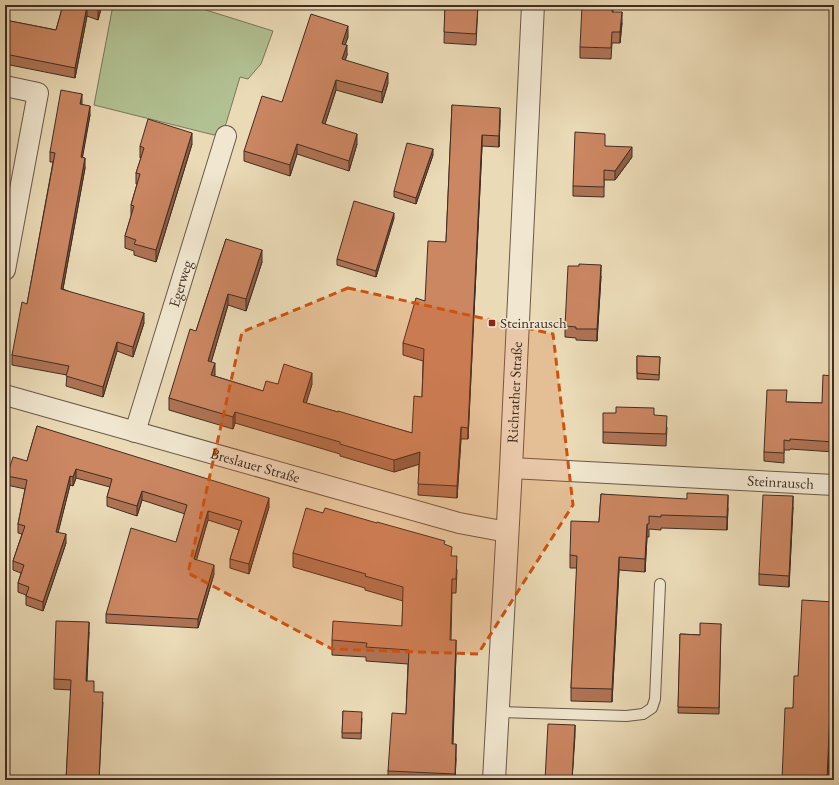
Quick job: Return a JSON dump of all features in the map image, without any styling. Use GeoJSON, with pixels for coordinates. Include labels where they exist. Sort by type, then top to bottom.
{"type":"FeatureCollection","features":[{"type":"Feature","properties":{"kind":"street","name":"Richrather Straße"},"geometry":{"type":"LineString","coordinates":[[494,780],[511,468],[533,5]]}},
{"type":"Feature","properties":{"kind":"street"},"geometry":{"type":"LineString","coordinates":[[5,86],[38,93],[5,270]]}},
{"type":"Feature","properties":{"kind":"street","name":"Egerweg"},"geometry":{"type":"LineString","coordinates":[[135,432],[226,136]]}},
{"type":"Feature","properties":{"kind":"street","name":"Breslauer Straße"},"geometry":{"type":"LineString","coordinates":[[5,394],[459,523],[507,532]]}},
{"type":"Feature","properties":{"kind":"street","name":"Steinrausch"},"geometry":{"type":"LineString","coordinates":[[511,468],[834,486]]}},
{"type":"Feature","properties":{"kind":"lane"},"geometry":{"type":"LineString","coordinates":[[498,712],[626,716],[643,714],[652,708],[655,698],[660,584]]}},
{"type":"Feature","properties":{"kind":"highlighted area"},"geometry":{"type":"Polygon","coordinates":[[[348,288],[553,334],[573,505],[478,654],[332,649],[188,573],[242,332],[348,288]]]}},
{"type":"Feature","properties":{"kind":"green space"},"geometry":{"type":"Polygon","coordinates":[[[113,5],[190,5],[273,31],[261,64],[248,79],[240,77],[225,127],[214,135],[94,105],[113,5]]]}},
{"type":"Feature","properties":{"kind":"building"},"geometry":{"type":"Polygon","coordinates":[[[63,5],[100,5],[98,9],[87,6],[75,68],[5,54],[5,20],[56,30],[63,5]]]}},
{"type":"Feature","properties":{"kind":"building"},"geometry":{"type":"Polygon","coordinates":[[[445,5],[478,5],[476,34],[444,32],[445,5]]]}},
{"type":"Feature","properties":{"kind":"building"},"geometry":{"type":"Polygon","coordinates":[[[582,5],[613,5],[612,12],[622,12],[620,32],[612,32],[611,48],[580,47],[582,5]]]}},
{"type":"Feature","properties":{"kind":"building"},"geometry":{"type":"Polygon","coordinates":[[[311,14],[348,26],[342,44],[347,45],[342,59],[388,73],[382,92],[336,80],[322,123],[357,134],[349,161],[297,144],[290,165],[244,151],[262,96],[282,102],[311,14]]]}},
{"type":"Feature","properties":{"kind":"building"},"geometry":{"type":"Polygon","coordinates":[[[61,90],[82,94],[80,104],[90,106],[81,157],[85,158],[61,289],[144,313],[133,347],[117,342],[103,387],[66,376],[69,366],[12,355],[22,302],[27,304],[55,153],[50,152],[61,90]]]}},
{"type":"Feature","properties":{"kind":"building"},"geometry":{"type":"Polygon","coordinates":[[[452,105],[500,108],[499,136],[482,135],[468,428],[461,427],[457,486],[418,484],[420,452],[394,460],[340,444],[340,442],[235,412],[233,417],[169,398],[190,329],[196,331],[226,239],[262,250],[246,299],[228,294],[208,361],[215,363],[211,375],[263,391],[266,381],[278,384],[284,364],[312,373],[303,402],[412,433],[414,396],[422,397],[424,349],[403,343],[416,298],[425,301],[428,241],[446,242],[452,105]]]}},
{"type":"Feature","properties":{"kind":"building"},"geometry":{"type":"Polygon","coordinates":[[[148,119],[192,133],[156,250],[134,244],[136,240],[125,236],[134,206],[131,205],[140,174],[136,173],[144,148],[140,146],[148,119]]]}},
{"type":"Feature","properties":{"kind":"building"},"geometry":{"type":"Polygon","coordinates":[[[575,132],[605,134],[605,146],[632,147],[615,171],[604,170],[604,187],[573,186],[575,132]]]}},
{"type":"Feature","properties":{"kind":"building"},"geometry":{"type":"Polygon","coordinates":[[[407,143],[433,149],[416,198],[394,191],[407,143]]]}},
{"type":"Feature","properties":{"kind":"building"},"geometry":{"type":"Polygon","coordinates":[[[354,201],[394,213],[376,271],[337,259],[354,201]]]}},
{"type":"Feature","properties":{"kind":"building"},"geometry":{"type":"Polygon","coordinates":[[[579,264],[601,265],[597,329],[576,329],[576,327],[565,326],[568,266],[579,266],[579,264]]]}},
{"type":"Feature","properties":{"kind":"building"},"geometry":{"type":"Polygon","coordinates":[[[834,333],[834,442],[790,439],[790,441],[784,440],[784,453],[764,452],[767,390],[787,390],[786,402],[822,403],[823,375],[832,376],[834,333]]]}},
{"type":"Feature","properties":{"kind":"building"},"geometry":{"type":"Polygon","coordinates":[[[637,356],[660,357],[659,375],[637,373],[637,356]]]}},
{"type":"Feature","properties":{"kind":"building"},"geometry":{"type":"Polygon","coordinates":[[[616,407],[654,408],[654,415],[667,416],[666,434],[603,432],[603,413],[616,413],[616,407]]]}},
{"type":"Feature","properties":{"kind":"building"},"geometry":{"type":"Polygon","coordinates":[[[37,426],[269,498],[249,564],[230,559],[242,521],[208,511],[194,559],[214,565],[198,619],[106,614],[131,528],[176,542],[187,505],[142,491],[137,506],[107,497],[112,479],[76,469],[73,477],[70,476],[56,532],[66,534],[43,602],[26,596],[29,587],[18,583],[24,565],[13,561],[25,526],[18,524],[27,480],[7,476],[13,457],[27,461],[37,426]]]}},
{"type":"Feature","properties":{"kind":"building"},"geometry":{"type":"Polygon","coordinates":[[[687,493],[728,495],[727,517],[649,516],[649,524],[647,524],[645,559],[619,557],[612,689],[571,688],[577,556],[570,555],[571,521],[599,522],[601,494],[687,499],[687,493]]]}},
{"type":"Feature","properties":{"kind":"building"},"geometry":{"type":"Polygon","coordinates":[[[763,495],[793,496],[789,576],[759,574],[763,495]]]}},
{"type":"Feature","properties":{"kind":"building"},"geometry":{"type":"Polygon","coordinates":[[[306,508],[323,513],[325,508],[445,541],[444,544],[452,547],[451,556],[457,556],[456,579],[452,579],[450,640],[456,640],[452,744],[456,744],[455,774],[388,771],[392,713],[406,714],[409,650],[366,647],[367,643],[332,640],[333,621],[402,626],[403,587],[365,576],[366,574],[293,553],[306,508]]]}},
{"type":"Feature","properties":{"kind":"building"},"geometry":{"type":"Polygon","coordinates":[[[802,600],[834,602],[834,710],[830,710],[827,780],[782,780],[785,708],[793,708],[794,676],[798,676],[802,600]]]}},
{"type":"Feature","properties":{"kind":"building"},"geometry":{"type":"Polygon","coordinates":[[[56,621],[89,622],[86,681],[94,681],[94,692],[103,692],[99,780],[66,780],[71,680],[54,679],[56,621]]]}},
{"type":"Feature","properties":{"kind":"building"},"geometry":{"type":"Polygon","coordinates":[[[700,623],[721,624],[719,708],[678,707],[680,634],[700,635],[700,623]]]}},
{"type":"Feature","properties":{"kind":"building"},"geometry":{"type":"Polygon","coordinates":[[[343,711],[362,712],[361,733],[342,733],[343,711]]]}},
{"type":"Feature","properties":{"kind":"building"},"geometry":{"type":"Polygon","coordinates":[[[548,724],[575,725],[572,780],[545,780],[548,724]]]}},
{"type":"Feature","properties":{"kind":"place","name":"Steinrausch"},"geometry":{"type":"Point","coordinates":[492,323]}}]}
